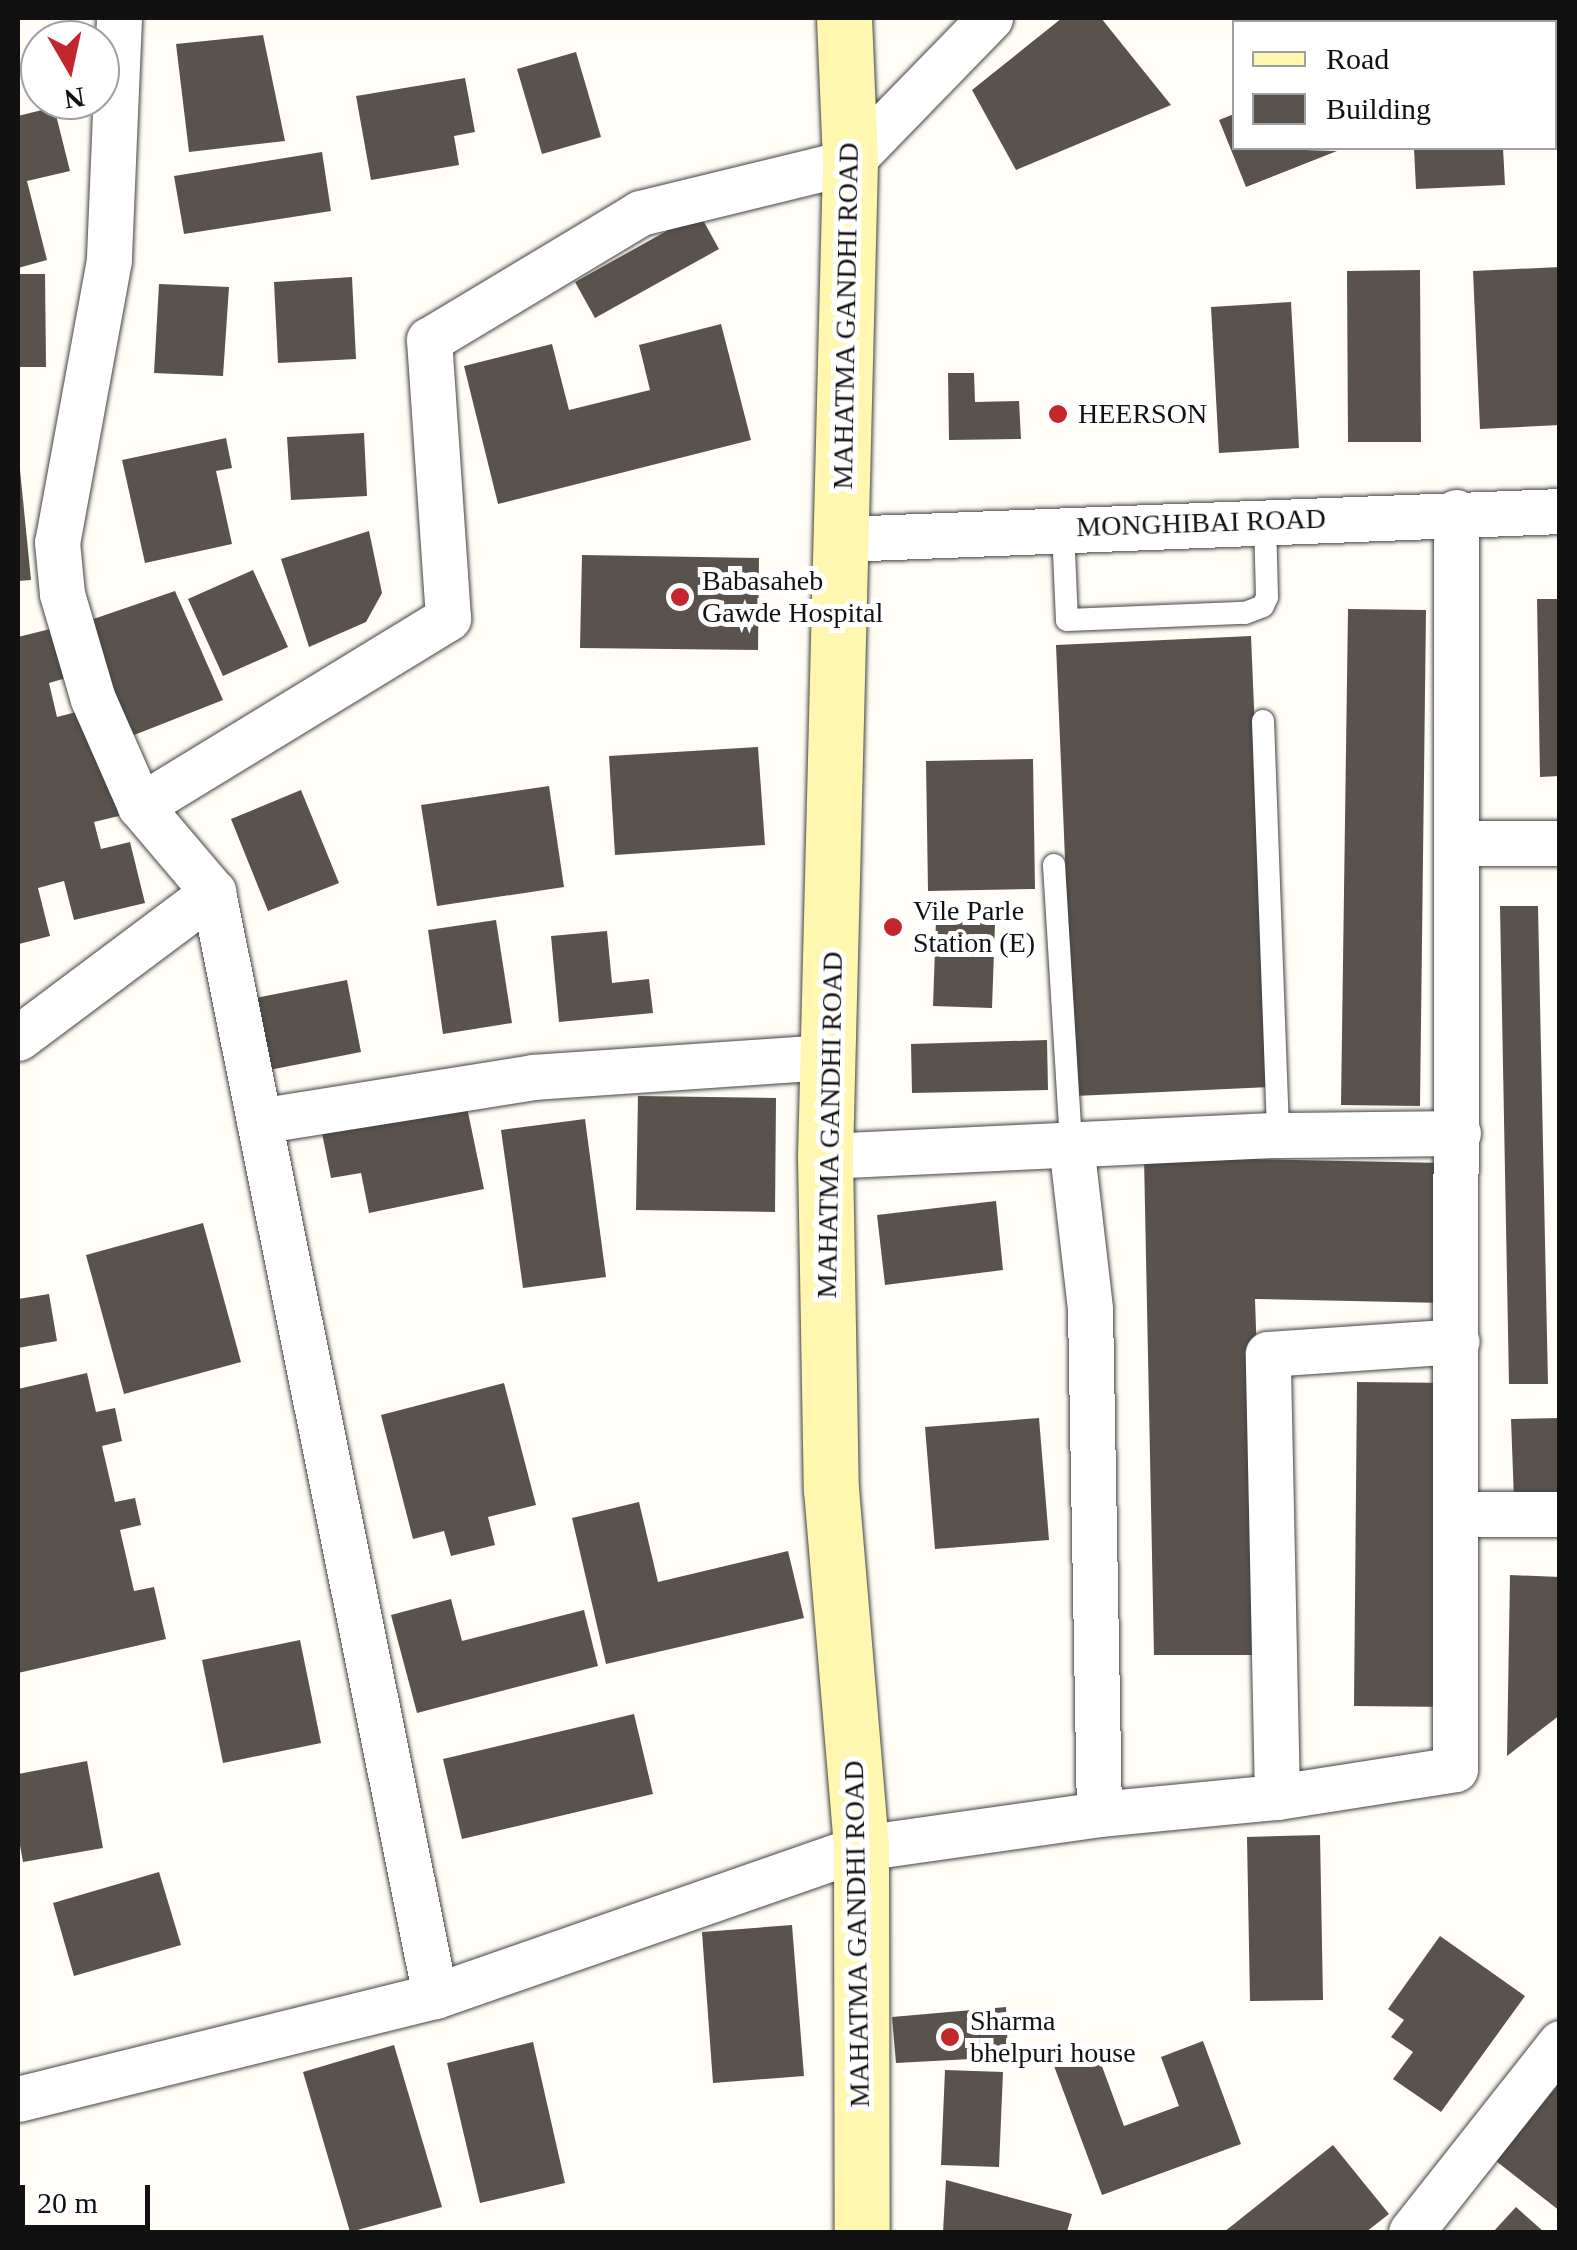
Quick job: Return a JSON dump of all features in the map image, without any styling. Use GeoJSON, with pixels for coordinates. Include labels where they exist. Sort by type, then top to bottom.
{"type":"FeatureCollection","features":[{"type":"Feature","properties":{"kind":"street"},"geometry":{"type":"LineString","coordinates":[[120,18],[109,260],[57,542],[62,594],[93,699],[140,806],[214,892],[435,1996]]}},
{"type":"Feature","properties":{"kind":"street","name":"MAHATMA GANDHI ROAD"},"geometry":{"type":"LineString","coordinates":[[844,18],[850,162],[825,1156],[832,1489],[861,1848],[862,2232]]}},
{"type":"Feature","properties":{"kind":"street"},"geometry":{"type":"LineString","coordinates":[[140,806],[448,618],[429,340],[640,213],[850,162],[990,18]]}},
{"type":"Feature","properties":{"kind":"street","name":"MONGHIBAI ROAD"},"geometry":{"type":"LineString","coordinates":[[842,538],[1560,511]]}},
{"type":"Feature","properties":{"kind":"street"},"geometry":{"type":"LineString","coordinates":[[18,2099],[435,1996],[861,1848],[1099,1814],[1277,1797],[1455,1769],[1456,512]]}},
{"type":"Feature","properties":{"kind":"street"},"geometry":{"type":"LineString","coordinates":[[1457,843],[1560,842]]}},
{"type":"Feature","properties":{"kind":"street"},"geometry":{"type":"LineString","coordinates":[[18,1038],[214,892]]}},
{"type":"Feature","properties":{"kind":"street"},"geometry":{"type":"LineString","coordinates":[[259,1122],[533,1077],[829,1056]]}},
{"type":"Feature","properties":{"kind":"street"},"geometry":{"type":"LineString","coordinates":[[825,1156],[1278,1135],[1458,1133]]}},
{"type":"Feature","properties":{"kind":"street"},"geometry":{"type":"LineString","coordinates":[[1071,1144],[1090,1308],[1099,1814]]}},
{"type":"Feature","properties":{"kind":"street"},"geometry":{"type":"LineString","coordinates":[[1277,1797],[1268,1354],[1457,1341]]}},
{"type":"Feature","properties":{"kind":"street"},"geometry":{"type":"LineString","coordinates":[[1457,1514],[1560,1514]]}},
{"type":"Feature","properties":{"kind":"street"},"geometry":{"type":"LineString","coordinates":[[1411,2232],[1560,2042]]}},
{"type":"Feature","properties":{"kind":"lane"},"geometry":{"type":"LineString","coordinates":[[1063,529],[1067,628],[1254,611],[1267,598],[1265,520]]}},
{"type":"Feature","properties":{"kind":"lane"},"geometry":{"type":"LineString","coordinates":[[1263,721],[1278,1135]]}},
{"type":"Feature","properties":{"kind":"lane"},"geometry":{"type":"LineString","coordinates":[[1054,865],[1071,1144]]}},
{"type":"Feature","properties":{"kind":"building"},"geometry":{"type":"Polygon","coordinates":[[[1062,18],[1101,18],[1171,105],[1016,170],[972,90],[1062,18]]]}},
{"type":"Feature","properties":{"kind":"building"},"geometry":{"type":"Polygon","coordinates":[[[1560,18],[1560,79],[1557,20],[1542,20],[1560,18]]]}},
{"type":"Feature","properties":{"kind":"building"},"geometry":{"type":"Polygon","coordinates":[[[263,35],[285,141],[189,152],[176,44],[263,35]]]}},
{"type":"Feature","properties":{"kind":"building"},"geometry":{"type":"Polygon","coordinates":[[[576,52],[601,137],[542,154],[517,69],[576,52]]]}},
{"type":"Feature","properties":{"kind":"building"},"geometry":{"type":"Polygon","coordinates":[[[465,78],[475,132],[454,136],[459,165],[371,180],[356,96],[465,78]]]}},
{"type":"Feature","properties":{"kind":"building"},"geometry":{"type":"Polygon","coordinates":[[[1232,115],[1232,150],[1337,151],[1246,187],[1219,120],[1232,115]]]}},
{"type":"Feature","properties":{"kind":"building"},"geometry":{"type":"Polygon","coordinates":[[[18,116],[20,120],[57,120],[70,171],[27,181],[47,260],[18,268],[18,116]]]}},
{"type":"Feature","properties":{"kind":"building"},"geometry":{"type":"Polygon","coordinates":[[[1414,150],[1503,150],[1505,185],[1416,189],[1414,150]]]}},
{"type":"Feature","properties":{"kind":"building"},"geometry":{"type":"Polygon","coordinates":[[[322,152],[331,211],[184,234],[174,176],[322,152]]]}},
{"type":"Feature","properties":{"kind":"building"},"geometry":{"type":"Polygon","coordinates":[[[699,213],[719,249],[595,318],[575,282],[699,213]]]}},
{"type":"Feature","properties":{"kind":"building"},"geometry":{"type":"Polygon","coordinates":[[[1560,267],[1560,425],[1480,429],[1473,271],[1560,267]]]}},
{"type":"Feature","properties":{"kind":"building"},"geometry":{"type":"Polygon","coordinates":[[[1420,270],[1421,442],[1348,442],[1347,271],[1420,270]]]}},
{"type":"Feature","properties":{"kind":"building"},"geometry":{"type":"Polygon","coordinates":[[[18,274],[45,274],[46,367],[18,367],[18,274]]]}},
{"type":"Feature","properties":{"kind":"building"},"geometry":{"type":"Polygon","coordinates":[[[352,277],[356,359],[278,363],[274,282],[352,277]]]}},
{"type":"Feature","properties":{"kind":"building"},"geometry":{"type":"Polygon","coordinates":[[[159,284],[229,287],[223,376],[154,373],[159,284]]]}},
{"type":"Feature","properties":{"kind":"building"},"geometry":{"type":"Polygon","coordinates":[[[1291,302],[1299,448],[1219,453],[1211,307],[1291,302]]]}},
{"type":"Feature","properties":{"kind":"building"},"geometry":{"type":"Polygon","coordinates":[[[721,324],[751,440],[498,504],[464,366],[552,344],[569,410],[650,390],[639,345],[721,324]]]}},
{"type":"Feature","properties":{"kind":"building"},"geometry":{"type":"Polygon","coordinates":[[[948,373],[974,373],[975,402],[1019,401],[1021,439],[949,440],[948,373]]]}},
{"type":"Feature","properties":{"kind":"building"},"geometry":{"type":"Polygon","coordinates":[[[364,433],[367,496],[291,500],[287,437],[364,433]]]}},
{"type":"Feature","properties":{"kind":"building"},"geometry":{"type":"Polygon","coordinates":[[[226,438],[232,468],[216,471],[232,544],[145,563],[122,460],[226,438]]]}},
{"type":"Feature","properties":{"kind":"building"},"geometry":{"type":"Polygon","coordinates":[[[18,450],[31,580],[18,581],[18,450]]]}},
{"type":"Feature","properties":{"kind":"building"},"geometry":{"type":"Polygon","coordinates":[[[369,531],[382,593],[366,622],[309,647],[281,559],[369,531]]]}},
{"type":"Feature","properties":{"kind":"building"},"geometry":{"type":"Polygon","coordinates":[[[582,555],[759,558],[758,650],[580,648],[582,555]]]}},
{"type":"Feature","properties":{"kind":"building"},"geometry":{"type":"Polygon","coordinates":[[[253,570],[288,647],[223,676],[188,599],[253,570]]]}},
{"type":"Feature","properties":{"kind":"building"},"geometry":{"type":"Polygon","coordinates":[[[175,591],[223,700],[124,739],[76,625],[175,591]]]}},
{"type":"Feature","properties":{"kind":"building"},"geometry":{"type":"Polygon","coordinates":[[[1537,599],[1560,599],[1560,776],[1540,777],[1537,599]]]}},
{"type":"Feature","properties":{"kind":"building"},"geometry":{"type":"Polygon","coordinates":[[[1348,609],[1426,610],[1420,1106],[1341,1105],[1348,609]]]}},
{"type":"Feature","properties":{"kind":"building"},"geometry":{"type":"Polygon","coordinates":[[[54,628],[73,676],[49,683],[57,717],[88,709],[123,815],[94,822],[101,849],[130,842],[145,903],[74,920],[64,881],[38,888],[50,936],[19,944],[18,637],[54,628]]]}},
{"type":"Feature","properties":{"kind":"building"},"geometry":{"type":"Polygon","coordinates":[[[1251,636],[1270,1087],[1075,1096],[1056,645],[1251,636]]]}},
{"type":"Feature","properties":{"kind":"building"},"geometry":{"type":"Polygon","coordinates":[[[758,747],[765,845],[615,855],[609,756],[758,747]]]}},
{"type":"Feature","properties":{"kind":"building"},"geometry":{"type":"Polygon","coordinates":[[[1033,759],[1035,889],[928,891],[926,761],[1033,759]]]}},
{"type":"Feature","properties":{"kind":"building"},"geometry":{"type":"Polygon","coordinates":[[[549,786],[564,887],[437,906],[421,805],[549,786]]]}},
{"type":"Feature","properties":{"kind":"building"},"geometry":{"type":"Polygon","coordinates":[[[301,790],[339,883],[268,911],[231,819],[301,790]]]}},
{"type":"Feature","properties":{"kind":"building"},"geometry":{"type":"Polygon","coordinates":[[[1500,906],[1538,906],[1548,1384],[1509,1384],[1500,906]]]}},
{"type":"Feature","properties":{"kind":"building"},"geometry":{"type":"Polygon","coordinates":[[[496,920],[512,1023],[443,1034],[428,930],[496,920]]]}},
{"type":"Feature","properties":{"kind":"building"},"geometry":{"type":"Polygon","coordinates":[[[936,921],[995,923],[992,1008],[933,1006],[936,921]]]}},
{"type":"Feature","properties":{"kind":"building"},"geometry":{"type":"Polygon","coordinates":[[[607,931],[612,983],[649,979],[653,1013],[559,1022],[551,936],[607,931]]]}},
{"type":"Feature","properties":{"kind":"building"},"geometry":{"type":"Polygon","coordinates":[[[347,980],[361,1052],[264,1071],[250,999],[347,980]]]}},
{"type":"Feature","properties":{"kind":"building"},"geometry":{"type":"Polygon","coordinates":[[[1047,1040],[1048,1090],[912,1093],[911,1044],[1047,1040]]]}},
{"type":"Feature","properties":{"kind":"building"},"geometry":{"type":"Polygon","coordinates":[[[464,1093],[484,1189],[369,1213],[361,1173],[331,1178],[320,1123],[464,1093]]]}},
{"type":"Feature","properties":{"kind":"building"},"geometry":{"type":"Polygon","coordinates":[[[638,1096],[776,1098],[775,1212],[636,1210],[638,1096]]]}},
{"type":"Feature","properties":{"kind":"building"},"geometry":{"type":"Polygon","coordinates":[[[585,1119],[606,1277],[523,1288],[501,1130],[585,1119]]]}},
{"type":"Feature","properties":{"kind":"building"},"geometry":{"type":"Polygon","coordinates":[[[1144,1157],[1445,1163],[1444,1303],[1255,1299],[1267,1655],[1154,1655],[1144,1157]]]}},
{"type":"Feature","properties":{"kind":"building"},"geometry":{"type":"Polygon","coordinates":[[[996,1201],[1003,1270],[885,1285],[877,1215],[996,1201]]]}},
{"type":"Feature","properties":{"kind":"building"},"geometry":{"type":"Polygon","coordinates":[[[203,1223],[241,1362],[124,1394],[86,1255],[203,1223]]]}},
{"type":"Feature","properties":{"kind":"building"},"geometry":{"type":"Polygon","coordinates":[[[49,1294],[57,1341],[18,1348],[18,1299],[49,1294]]]}},
{"type":"Feature","properties":{"kind":"building"},"geometry":{"type":"Polygon","coordinates":[[[87,1373],[96,1412],[115,1408],[122,1441],[102,1446],[115,1502],[135,1498],[141,1525],[120,1530],[134,1591],[154,1587],[166,1639],[18,1673],[18,1389],[87,1373]]]}},
{"type":"Feature","properties":{"kind":"building"},"geometry":{"type":"Polygon","coordinates":[[[1357,1382],[1454,1383],[1451,1707],[1354,1706],[1357,1382]]]}},
{"type":"Feature","properties":{"kind":"building"},"geometry":{"type":"Polygon","coordinates":[[[504,1383],[536,1505],[488,1517],[495,1545],[451,1556],[444,1531],[413,1539],[381,1415],[504,1383]]]}},
{"type":"Feature","properties":{"kind":"building"},"geometry":{"type":"Polygon","coordinates":[[[1039,1418],[1049,1540],[935,1549],[925,1427],[1039,1418]]]}},
{"type":"Feature","properties":{"kind":"building"},"geometry":{"type":"Polygon","coordinates":[[[1560,1418],[1560,1499],[1514,1500],[1511,1419],[1560,1418]]]}},
{"type":"Feature","properties":{"kind":"building"},"geometry":{"type":"Polygon","coordinates":[[[639,1502],[658,1582],[788,1551],[804,1618],[606,1664],[572,1518],[639,1502]]]}},
{"type":"Feature","properties":{"kind":"building"},"geometry":{"type":"Polygon","coordinates":[[[1510,1575],[1560,1577],[1560,1715],[1507,1756],[1510,1575]]]}},
{"type":"Feature","properties":{"kind":"building"},"geometry":{"type":"Polygon","coordinates":[[[451,1599],[462,1641],[584,1610],[598,1666],[417,1713],[391,1615],[451,1599]]]}},
{"type":"Feature","properties":{"kind":"building"},"geometry":{"type":"Polygon","coordinates":[[[300,1640],[321,1743],[223,1763],[202,1660],[300,1640]]]}},
{"type":"Feature","properties":{"kind":"building"},"geometry":{"type":"Polygon","coordinates":[[[634,1714],[653,1794],[462,1839],[443,1759],[634,1714]]]}},
{"type":"Feature","properties":{"kind":"building"},"geometry":{"type":"Polygon","coordinates":[[[87,1761],[103,1848],[23,1862],[18,1834],[18,1774],[87,1761]]]}},
{"type":"Feature","properties":{"kind":"building"},"geometry":{"type":"Polygon","coordinates":[[[1320,1835],[1323,2000],[1250,2001],[1247,1837],[1320,1835]]]}},
{"type":"Feature","properties":{"kind":"building"},"geometry":{"type":"Polygon","coordinates":[[[159,1872],[181,1945],[74,1976],[53,1903],[159,1872]]]}},
{"type":"Feature","properties":{"kind":"building"},"geometry":{"type":"Polygon","coordinates":[[[792,1925],[804,2076],[713,2083],[702,1932],[792,1925]]]}},
{"type":"Feature","properties":{"kind":"building"},"geometry":{"type":"Polygon","coordinates":[[[1440,1936],[1525,1996],[1441,2112],[1393,2079],[1413,2052],[1391,2037],[1404,2020],[1388,2009],[1440,1936]]]}},
{"type":"Feature","properties":{"kind":"building","name":"Sharma bhelpuri house"},"geometry":{"type":"Polygon","coordinates":[[[1006,2007],[1008,2057],[896,2063],[892,2017],[1006,2007]]]}},
{"type":"Feature","properties":{"kind":"building"},"geometry":{"type":"Polygon","coordinates":[[[1203,2041],[1241,2144],[1102,2195],[1054,2066],[1096,2050],[1124,2126],[1179,2106],[1161,2057],[1203,2041]]]}},
{"type":"Feature","properties":{"kind":"building"},"geometry":{"type":"Polygon","coordinates":[[[533,2042],[565,2183],[480,2203],[447,2063],[533,2042]]]}},
{"type":"Feature","properties":{"kind":"building"},"geometry":{"type":"Polygon","coordinates":[[[394,2045],[442,2207],[350,2232],[303,2072],[394,2045]]]}},
{"type":"Feature","properties":{"kind":"building"},"geometry":{"type":"Polygon","coordinates":[[[945,2070],[1003,2072],[999,2167],[941,2165],[945,2070]]]}},
{"type":"Feature","properties":{"kind":"building"},"geometry":{"type":"Polygon","coordinates":[[[1560,2082],[1560,2211],[1496,2161],[1560,2082]]]}},
{"type":"Feature","properties":{"kind":"building"},"geometry":{"type":"Polygon","coordinates":[[[1333,2145],[1389,2214],[1366,2232],[1224,2232],[1333,2145]]]}},
{"type":"Feature","properties":{"kind":"building"},"geometry":{"type":"Polygon","coordinates":[[[946,2180],[1072,2214],[1067,2232],[943,2232],[946,2180]]]}},
{"type":"Feature","properties":{"kind":"building"},"geometry":{"type":"Polygon","coordinates":[[[1516,2207],[1544,2232],[1493,2232],[1516,2207]]]}},
{"type":"Feature","properties":{"kind":"place","name":"HEERSON"},"geometry":{"type":"Point","coordinates":[1058,414]}},
{"type":"Feature","properties":{"kind":"place","name":"Babasaheb Gawde Hospital"},"geometry":{"type":"Point","coordinates":[680,597]}},
{"type":"Feature","properties":{"kind":"place","name":"Vile Parle Station (E)"},"geometry":{"type":"Point","coordinates":[893,927]}},
{"type":"Feature","properties":{"kind":"place","name":"Sharma bhelpuri house"},"geometry":{"type":"Point","coordinates":[950,2037]}}]}
